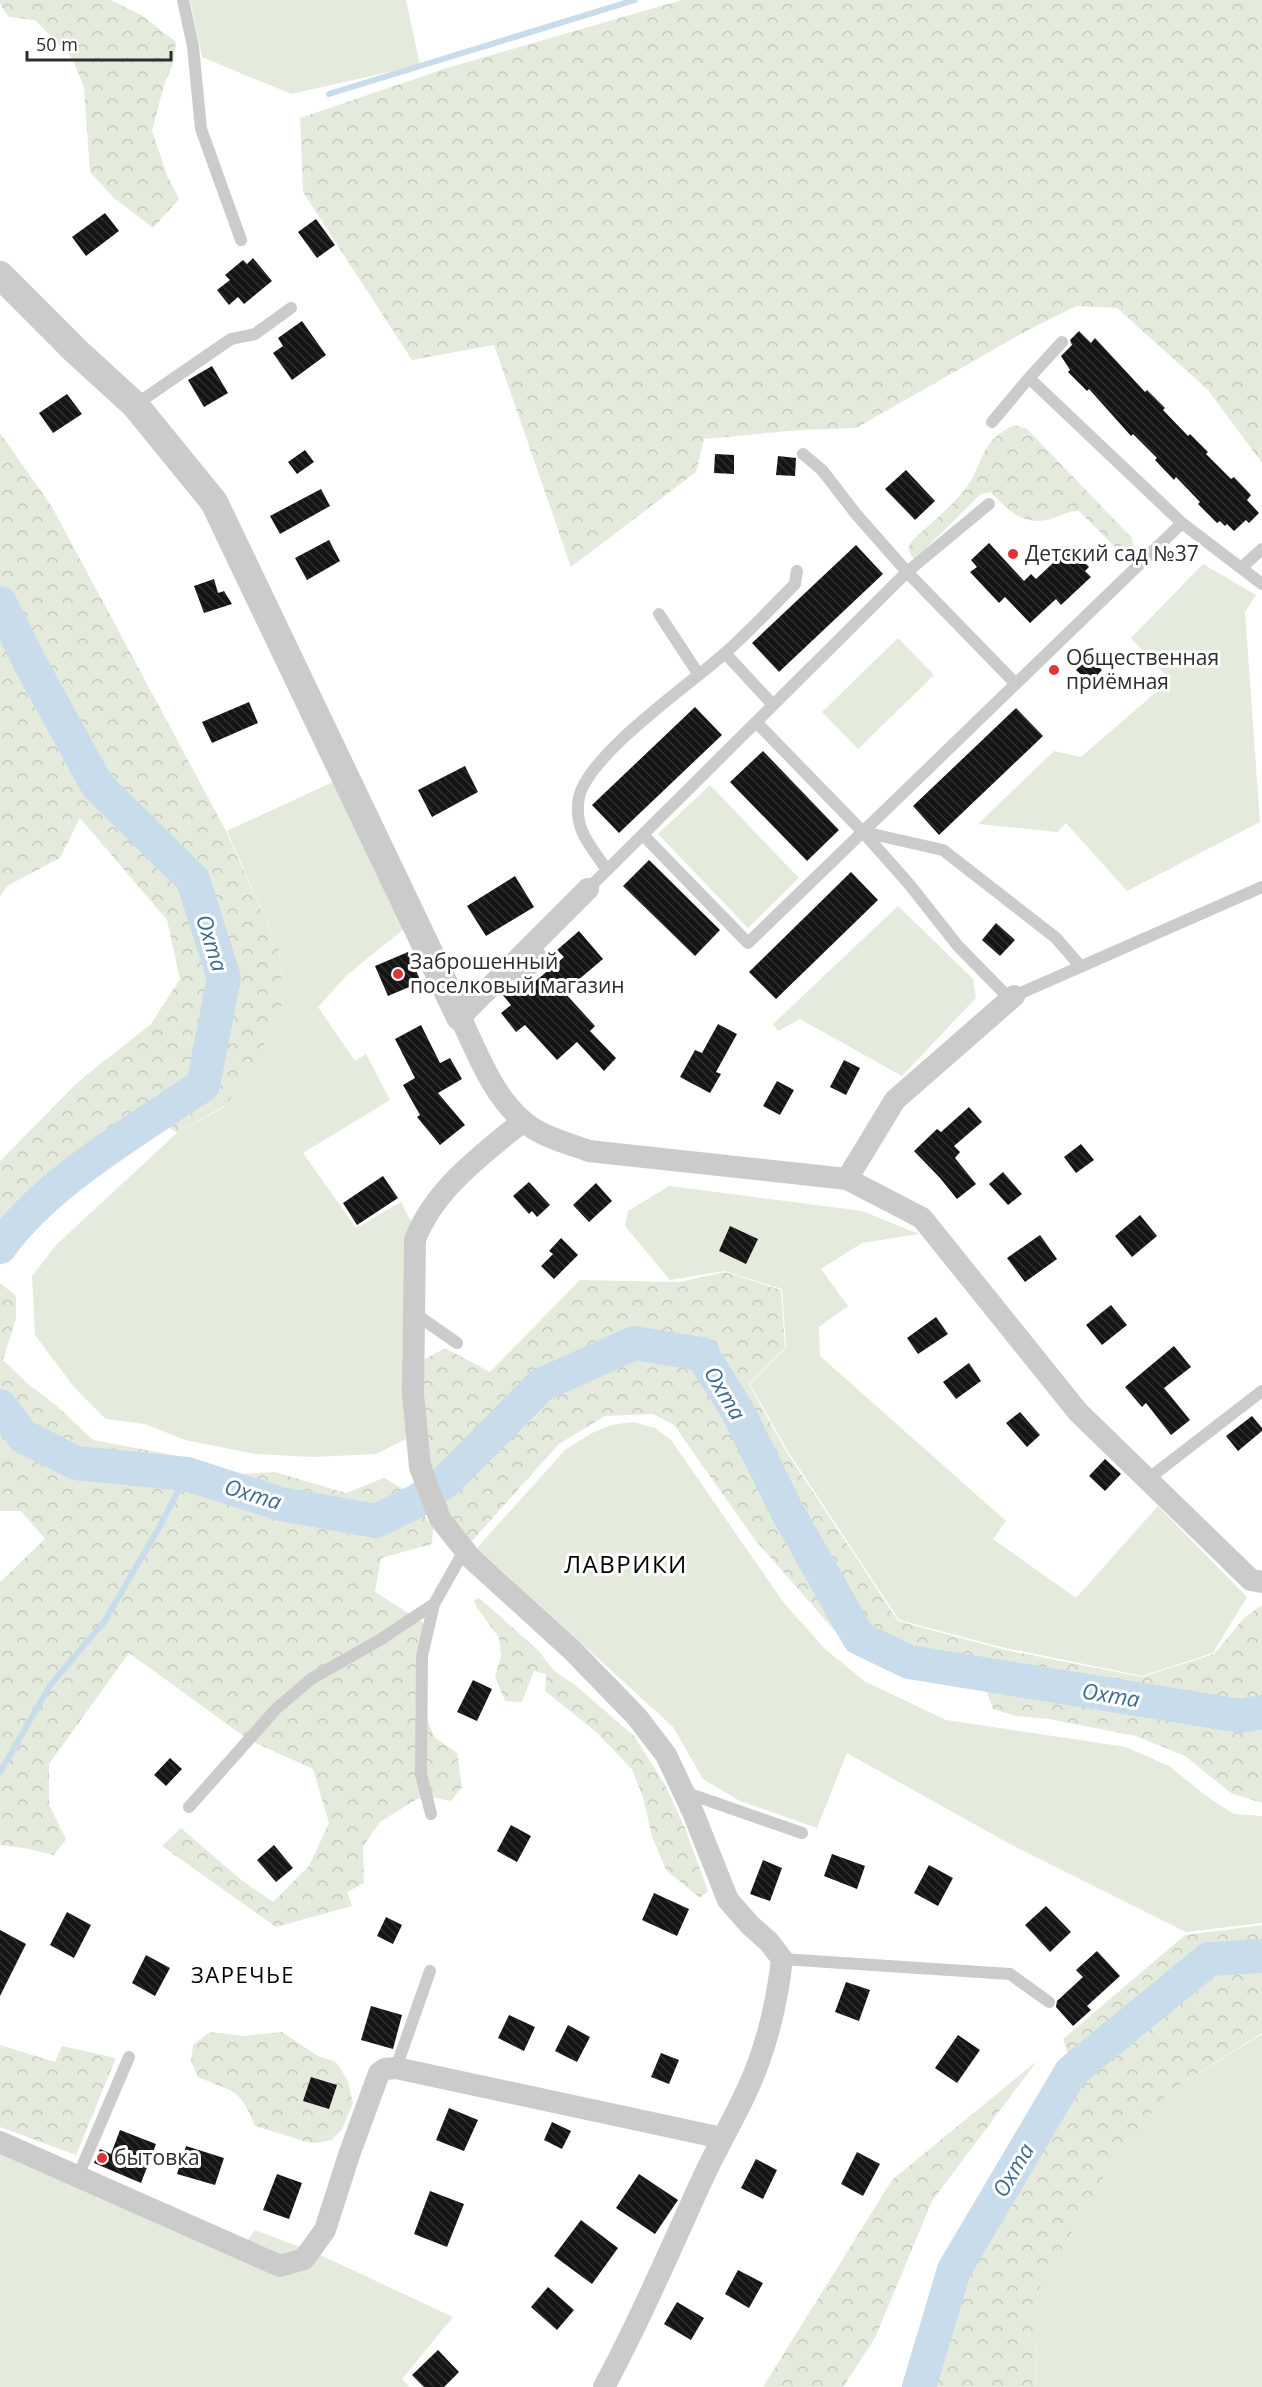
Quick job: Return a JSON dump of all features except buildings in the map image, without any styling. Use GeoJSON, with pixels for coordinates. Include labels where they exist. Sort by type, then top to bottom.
{"type":"FeatureCollection","features":[{"type":"Feature","properties":{"kind":"street"},"geometry":{"type":"LineString","coordinates":[[0,275],[77,352],[135,405],[214,502],[460,1017],[502,1099],[523,1121],[555,1139],[589,1151],[847,1179],[922,1218],[1078,1412],[1251,1580],[1262,1582]]}},
{"type":"Feature","properties":{"kind":"street"},"geometry":{"type":"LineString","coordinates":[[460,1017],[588,889]]}},
{"type":"Feature","properties":{"kind":"street"},"geometry":{"type":"LineString","coordinates":[[847,1179],[895,1100],[1012,998]]}},
{"type":"Feature","properties":{"kind":"street"},"geometry":{"type":"LineString","coordinates":[[523,1121],[451,1184],[422,1222],[416,1240],[414,1254],[414,1394],[420,1467],[440,1519],[464,1551],[572,1650],[637,1717],[666,1755],[728,1900],[748,1924],[770,1942],[782,1959],[778,1994],[759,2061],[626,2346],[604,2387]]}},
{"type":"Feature","properties":{"kind":"street"},"geometry":{"type":"LineString","coordinates":[[0,2142],[280,2266],[304,2259],[325,2230],[355,2137],[379,2073],[385,2069],[396,2068],[722,2138]]}},
{"type":"Feature","properties":{"kind":"lane"},"geometry":{"type":"LineString","coordinates":[[183,0],[194,46],[201,129],[241,240]]}},
{"type":"Feature","properties":{"kind":"lane"},"geometry":{"type":"LineString","coordinates":[[135,405],[231,339],[255,334],[291,308]]}},
{"type":"Feature","properties":{"kind":"lane"},"geometry":{"type":"LineString","coordinates":[[992,422],[1062,342]]}},
{"type":"Feature","properties":{"kind":"lane"},"geometry":{"type":"LineString","coordinates":[[1029,378],[1182,523],[1262,584]]}},
{"type":"Feature","properties":{"kind":"lane"},"geometry":{"type":"LineString","coordinates":[[803,454],[822,470],[856,514],[907,572],[1016,684]]}},
{"type":"Feature","properties":{"kind":"lane"},"geometry":{"type":"LineString","coordinates":[[588,889],[907,572],[989,504]]}},
{"type":"Feature","properties":{"kind":"lane"},"geometry":{"type":"LineString","coordinates":[[643,835],[748,943],[1016,684],[1041,652],[1182,523]]}},
{"type":"Feature","properties":{"kind":"lane"},"geometry":{"type":"LineString","coordinates":[[1241,568],[1262,549]]}},
{"type":"Feature","properties":{"kind":"lane"},"geometry":{"type":"LineString","coordinates":[[607,870],[578,827],[579,798],[586,779],[605,754],[725,653],[795,584],[797,571]]}},
{"type":"Feature","properties":{"kind":"lane"},"geometry":{"type":"LineString","coordinates":[[659,614],[699,675]]}},
{"type":"Feature","properties":{"kind":"lane"},"geometry":{"type":"LineString","coordinates":[[725,653],[773,705]]}},
{"type":"Feature","properties":{"kind":"lane"},"geometry":{"type":"LineString","coordinates":[[756,722],[863,832],[909,884],[958,946],[1012,998],[1262,887]]}},
{"type":"Feature","properties":{"kind":"lane"},"geometry":{"type":"LineString","coordinates":[[863,832],[943,850],[1056,938],[1081,967]]}},
{"type":"Feature","properties":{"kind":"lane"},"geometry":{"type":"LineString","coordinates":[[414,1313],[457,1343]]}},
{"type":"Feature","properties":{"kind":"lane"},"geometry":{"type":"LineString","coordinates":[[1148,1479],[1262,1391]]}},
{"type":"Feature","properties":{"kind":"lane"},"geometry":{"type":"LineString","coordinates":[[430,1814],[421,1774],[422,1656],[434,1604],[464,1551]]}},
{"type":"Feature","properties":{"kind":"lane"},"geometry":{"type":"LineString","coordinates":[[189,1807],[276,1709],[311,1679],[378,1641],[434,1604]]}},
{"type":"Feature","properties":{"kind":"lane"},"geometry":{"type":"LineString","coordinates":[[683,1791],[802,1833]]}},
{"type":"Feature","properties":{"kind":"lane"},"geometry":{"type":"LineString","coordinates":[[782,1959],[1010,1974],[1049,2002]]}},
{"type":"Feature","properties":{"kind":"lane"},"geometry":{"type":"LineString","coordinates":[[396,2068],[430,1971]]}},
{"type":"Feature","properties":{"kind":"lane"},"geometry":{"type":"LineString","coordinates":[[78,2176],[129,2057]]}},
{"type":"Feature","properties":{"kind":"green space"},"geometry":{"type":"Polygon","coordinates":[[[0,0],[111,0],[141,15],[176,42],[173,64],[164,85],[152,131],[167,175],[179,199],[153,228],[113,197],[90,172],[84,87],[72,58],[35,20],[9,17],[0,4],[0,0]]]}},
{"type":"Feature","properties":{"kind":"green space"},"geometry":{"type":"Polygon","coordinates":[[[190,0],[406,0],[420,65],[291,94],[202,57],[190,0]]]}},
{"type":"Feature","properties":{"kind":"green space"},"geometry":{"type":"Polygon","coordinates":[[[682,0],[1262,0],[1262,463],[1208,390],[1117,308],[1076,306],[1030,329],[856,428],[800,430],[704,439],[696,472],[571,567],[494,345],[412,360],[303,192],[300,118],[447,68],[682,0]]]}},
{"type":"Feature","properties":{"kind":"green space"},"geometry":{"type":"Polygon","coordinates":[[[1014,425],[1027,429],[1132,538],[1133,547],[1119,551],[1079,511],[1047,520],[1030,520],[1009,510],[991,492],[981,494],[914,560],[908,548],[911,542],[965,489],[994,439],[1014,425]]]}},
{"type":"Feature","properties":{"kind":"green space"},"geometry":{"type":"Polygon","coordinates":[[[0,433],[52,507],[226,831],[279,950],[283,1002],[248,1080],[224,1106],[177,1133],[140,1109],[148,1120],[82,1164],[13,1222],[0,1266],[0,1161],[79,1081],[151,1024],[180,979],[167,920],[80,818],[60,858],[7,886],[0,897],[0,433]]]}},
{"type":"Feature","properties":{"kind":"green space"},"geometry":{"type":"Polygon","coordinates":[[[1203,564],[1256,595],[1245,612],[1260,822],[1127,891],[1066,823],[1057,832],[978,824],[1054,751],[1081,757],[1170,680],[1131,638],[1203,564]]]}},
{"type":"Feature","properties":{"kind":"green space"},"geometry":{"type":"Polygon","coordinates":[[[898,638],[934,675],[858,749],[822,712],[898,638]]]}},
{"type":"Feature","properties":{"kind":"green space"},"geometry":{"type":"Polygon","coordinates":[[[335,781],[404,929],[348,974],[318,1007],[355,1061],[366,1054],[390,1100],[303,1153],[356,1228],[401,1202],[415,1229],[410,1437],[376,1454],[314,1457],[255,1454],[185,1440],[145,1424],[106,1419],[74,1387],[35,1335],[32,1276],[57,1244],[177,1133],[224,1107],[283,1002],[279,950],[227,831],[335,781]]]}},
{"type":"Feature","properties":{"kind":"green space"},"geometry":{"type":"Polygon","coordinates":[[[710,785],[799,878],[748,928],[658,834],[710,785]]]}},
{"type":"Feature","properties":{"kind":"green space"},"geometry":{"type":"Polygon","coordinates":[[[898,906],[973,979],[976,998],[902,1076],[800,1019],[778,1031],[773,1024],[898,906]]]}},
{"type":"Feature","properties":{"kind":"green space"},"geometry":{"type":"Polygon","coordinates":[[[669,1186],[862,1211],[919,1234],[862,1243],[821,1269],[848,1306],[819,1327],[820,1356],[1006,1521],[993,1539],[1076,1598],[1158,1506],[1247,1597],[1213,1653],[1142,1676],[1001,1647],[899,1620],[787,1450],[750,1384],[786,1348],[782,1289],[724,1271],[670,1280],[625,1226],[628,1211],[669,1186]]]}},
{"type":"Feature","properties":{"kind":"green space"},"geometry":{"type":"Polygon","coordinates":[[[725,1272],[781,1290],[785,1348],[749,1384],[786,1451],[898,1621],[1001,1649],[1142,1677],[1214,1654],[1244,1618],[1262,1605],[1262,1803],[1231,1793],[1185,1756],[1136,1736],[1049,1719],[1016,1716],[993,1709],[985,1687],[895,1670],[850,1648],[755,1540],[674,1425],[653,1414],[605,1416],[559,1444],[472,1541],[453,1524],[426,1466],[423,1360],[445,1348],[490,1372],[580,1280],[679,1282],[725,1272]]]}},
{"type":"Feature","properties":{"kind":"green space"},"geometry":{"type":"Polygon","coordinates":[[[0,1283],[16,1296],[16,1318],[3,1360],[93,1440],[178,1456],[238,1474],[275,1472],[346,1493],[384,1478],[410,1493],[433,1529],[432,1544],[381,1558],[375,1592],[430,1627],[424,1710],[434,1737],[457,1753],[462,1787],[451,1801],[436,1798],[417,1799],[380,1822],[363,1846],[364,1883],[347,1892],[352,1906],[276,1927],[162,1846],[181,1828],[240,1879],[273,1902],[309,1866],[329,1823],[313,1769],[249,1740],[129,1653],[49,1764],[49,1805],[66,1839],[54,1855],[0,1845],[0,1582],[45,1539],[21,1511],[0,1511],[0,1283]]]}},
{"type":"Feature","properties":{"kind":"green space"},"geometry":{"type":"Polygon","coordinates":[[[633,1422],[655,1428],[671,1440],[784,1603],[824,1648],[864,1681],[946,1720],[1126,1747],[1169,1766],[1209,1798],[1234,1814],[1262,1816],[1262,1923],[1186,1932],[1008,1843],[847,1753],[817,1828],[738,1800],[703,1779],[673,1727],[477,1548],[565,1450],[592,1433],[611,1425],[633,1422]]]}},
{"type":"Feature","properties":{"kind":"green space"},"geometry":{"type":"Polygon","coordinates":[[[479,1598],[538,1650],[553,1670],[576,1686],[634,1736],[664,1783],[685,1828],[708,1891],[700,1898],[666,1870],[652,1836],[643,1798],[632,1769],[596,1732],[545,1691],[546,1674],[534,1671],[522,1702],[505,1701],[495,1677],[501,1656],[499,1638],[476,1606],[474,1600],[479,1598]]]}},
{"type":"Feature","properties":{"kind":"green space"},"geometry":{"type":"Polygon","coordinates":[[[1262,1925],[1262,2033],[1168,2092],[1109,2168],[1038,2291],[1036,2387],[923,2387],[955,2272],[1074,2073],[1063,2039],[1185,1935],[1262,1925]]]}},
{"type":"Feature","properties":{"kind":"green space"},"geometry":{"type":"Polygon","coordinates":[[[210,2032],[243,2036],[282,2032],[318,2056],[336,2062],[348,2081],[353,2103],[342,2129],[332,2140],[317,2143],[255,2126],[244,2104],[234,2092],[198,2077],[191,2062],[193,2045],[210,2032]]]}},
{"type":"Feature","properties":{"kind":"green space"},"geometry":{"type":"Polygon","coordinates":[[[1262,2034],[1262,2387],[1036,2387],[1038,2291],[1109,2168],[1168,2092],[1262,2034]]]}},
{"type":"Feature","properties":{"kind":"green space"},"geometry":{"type":"Polygon","coordinates":[[[0,2045],[55,2062],[62,2046],[116,2058],[76,2155],[0,2127],[0,2045]]]}},
{"type":"Feature","properties":{"kind":"green space"},"geometry":{"type":"Polygon","coordinates":[[[1037,2061],[932,2201],[875,2338],[843,2387],[763,2387],[892,2180],[1037,2061]]]}},
{"type":"Feature","properties":{"kind":"green space"},"geometry":{"type":"Polygon","coordinates":[[[0,2139],[247,2241],[255,2230],[316,2253],[453,2317],[402,2379],[410,2387],[0,2387],[0,2139]]]}},
{"type":"Feature","properties":{"kind":"waterway"},"geometry":{"type":"LineString","coordinates":[[329,94],[635,0]]}},
{"type":"Feature","properties":{"kind":"waterway","name":"Охта"},"geometry":{"type":"LineString","coordinates":[[0,603],[97,785],[193,880],[224,978],[203,1085],[94,1158],[67,1179],[19,1223],[0,1247]]}},
{"type":"Feature","properties":{"kind":"waterway","name":"Охта"},"geometry":{"type":"LineString","coordinates":[[0,1406],[23,1436],[76,1463],[187,1474],[281,1504],[376,1521],[417,1501],[446,1481],[541,1385],[634,1343],[702,1354],[737,1410],[787,1511],[859,1638],[909,1662],[1241,1716],[1262,1712]]}},
{"type":"Feature","properties":{"kind":"waterway"},"geometry":{"type":"LineString","coordinates":[[0,1772],[51,1684],[104,1622],[160,1526],[187,1474]]}},
{"type":"Feature","properties":{"kind":"waterway","name":"Охта"},"geometry":{"type":"LineString","coordinates":[[919,2387],[954,2270],[1071,2072],[1209,1959],[1262,1956]]}},
{"type":"Feature","properties":{"kind":"place","name":"Детский сад №37"},"geometry":{"type":"Point","coordinates":[1013,554]}},
{"type":"Feature","properties":{"kind":"place","name":"Общественная приёмная"},"geometry":{"type":"Point","coordinates":[1054,670]}},
{"type":"Feature","properties":{"kind":"place","name":"Заброшенный поселковый магазин"},"geometry":{"type":"Point","coordinates":[398,974]}},
{"type":"Feature","properties":{"kind":"place","name":"бытовка"},"geometry":{"type":"Point","coordinates":[102,2158]}},
{"type":"Feature","properties":{"kind":"district","name":"ЛАВРИКИ"},"geometry":{"type":"Point","coordinates":[626,1565]}},
{"type":"Feature","properties":{"kind":"district","name":"ЗАРЕЧЬЕ"},"geometry":{"type":"Point","coordinates":[243,1975]}}]}
